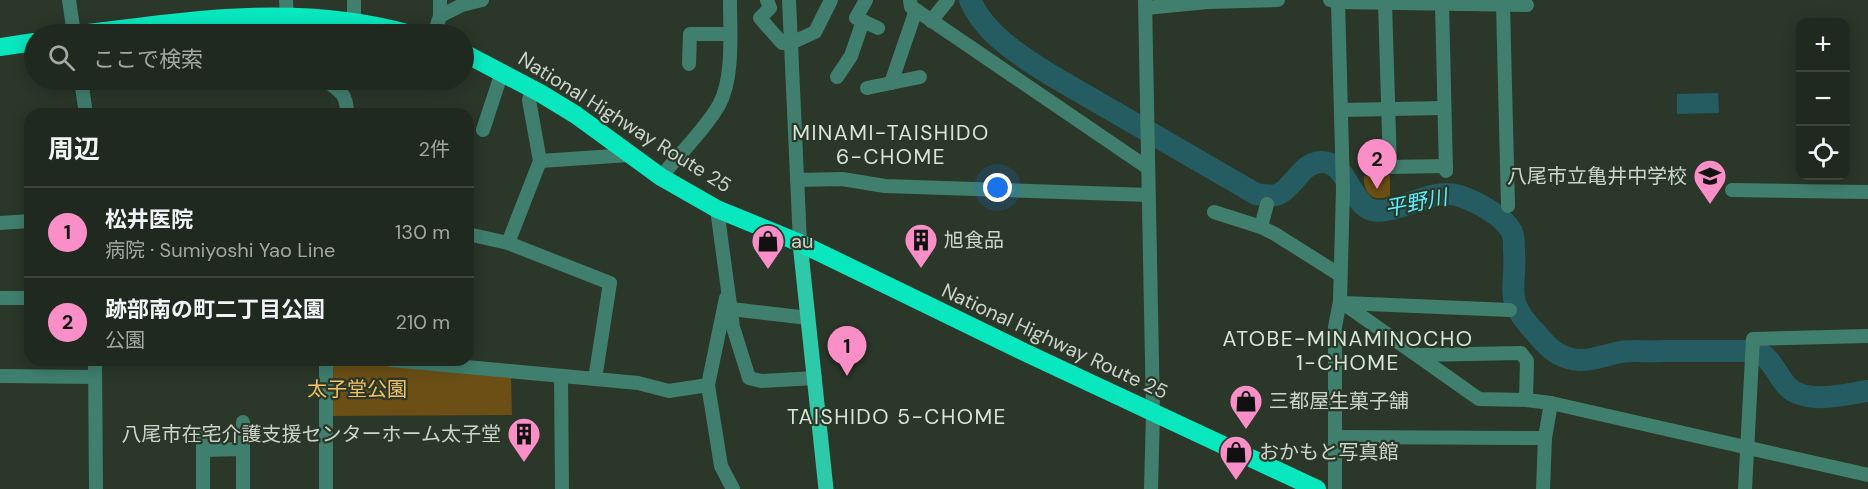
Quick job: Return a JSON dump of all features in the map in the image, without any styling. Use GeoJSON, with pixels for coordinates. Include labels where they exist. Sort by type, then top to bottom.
{"type":"FeatureCollection","features":[{"type":"Feature","properties":{"kind":"highway"},"geometry":{"type":"LineString","coordinates":[[164,24],[251,16],[354,21],[367,24]]}},
{"type":"Feature","properties":{"kind":"highway"},"geometry":{"type":"LineString","coordinates":[[0,47],[24,43]]}},
{"type":"Feature","properties":{"kind":"highway","name":"National Highway Route 25"},"geometry":{"type":"LineString","coordinates":[[474,58],[532,88],[576,115],[661,177],[717,208],[800,243],[1153,413],[1317,489]]}},
{"type":"Feature","properties":{"kind":"main road"},"geometry":{"type":"LineString","coordinates":[[800,243],[826,489]]}},
{"type":"Feature","properties":{"kind":"street"},"geometry":{"type":"LineString","coordinates":[[69,0],[73,24]]}},
{"type":"Feature","properties":{"kind":"street"},"geometry":{"type":"LineString","coordinates":[[354,0],[354,21]]}},
{"type":"Feature","properties":{"kind":"street"},"geometry":{"type":"LineString","coordinates":[[437,24],[440,0]]}},
{"type":"Feature","properties":{"kind":"street"},"geometry":{"type":"LineString","coordinates":[[440,16],[462,5],[482,0]]}},
{"type":"Feature","properties":{"kind":"street"},"geometry":{"type":"LineString","coordinates":[[661,177],[720,104],[727,83],[730,0]]}},
{"type":"Feature","properties":{"kind":"street"},"geometry":{"type":"LineString","coordinates":[[767,0],[770,8],[760,18],[782,43],[791,43],[815,33],[831,0]]}},
{"type":"Feature","properties":{"kind":"street"},"geometry":{"type":"LineString","coordinates":[[789,0],[800,243]]}},
{"type":"Feature","properties":{"kind":"street"},"geometry":{"type":"LineString","coordinates":[[866,0],[856,18],[878,28]]}},
{"type":"Feature","properties":{"kind":"street"},"geometry":{"type":"LineString","coordinates":[[931,21],[948,0]]}},
{"type":"Feature","properties":{"kind":"street"},"geometry":{"type":"LineString","coordinates":[[1151,489],[1153,413],[1145,4],[1278,0]]}},
{"type":"Feature","properties":{"kind":"street"},"geometry":{"type":"LineString","coordinates":[[1335,489],[1335,327],[1342,302],[1340,275],[1343,189],[1338,1],[1527,5]]}},
{"type":"Feature","properties":{"kind":"street"},"geometry":{"type":"LineString","coordinates":[[1385,3],[1390,167],[1446,168],[1442,4]]}},
{"type":"Feature","properties":{"kind":"street"},"geometry":{"type":"LineString","coordinates":[[891,83],[913,5],[931,21],[1148,168]]}},
{"type":"Feature","properties":{"kind":"street"},"geometry":{"type":"LineString","coordinates":[[1503,5],[1508,206]]}},
{"type":"Feature","properties":{"kind":"street"},"geometry":{"type":"LineString","coordinates":[[837,76],[851,56],[863,21]]}},
{"type":"Feature","properties":{"kind":"street"},"geometry":{"type":"LineString","coordinates":[[689,64],[690,34],[730,34]]}},
{"type":"Feature","properties":{"kind":"street"},"geometry":{"type":"LineString","coordinates":[[483,130],[502,72]]}},
{"type":"Feature","properties":{"kind":"street"},"geometry":{"type":"LineString","coordinates":[[867,88],[920,78]]}},
{"type":"Feature","properties":{"kind":"street"},"geometry":{"type":"LineString","coordinates":[[508,243],[540,161],[529,100],[532,88]]}},
{"type":"Feature","properties":{"kind":"street"},"geometry":{"type":"LineString","coordinates":[[82,90],[85,108]]}},
{"type":"Feature","properties":{"kind":"street"},"geometry":{"type":"LineString","coordinates":[[339,90],[343,93],[347,108]]}},
{"type":"Feature","properties":{"kind":"street"},"geometry":{"type":"LineString","coordinates":[[1341,110],[1444,108]]}},
{"type":"Feature","properties":{"kind":"street"},"geometry":{"type":"LineString","coordinates":[[540,161],[629,155]]}},
{"type":"Feature","properties":{"kind":"street"},"geometry":{"type":"LineString","coordinates":[[796,180],[842,179],[885,186],[1148,195]]}},
{"type":"Feature","properties":{"kind":"street"},"geometry":{"type":"LineString","coordinates":[[1732,190],[1868,192]]}},
{"type":"Feature","properties":{"kind":"street"},"geometry":{"type":"LineString","coordinates":[[1261,227],[1267,204]]}},
{"type":"Feature","properties":{"kind":"street"},"geometry":{"type":"LineString","coordinates":[[717,208],[733,327],[749,378],[760,381],[814,378]]}},
{"type":"Feature","properties":{"kind":"street"},"geometry":{"type":"LineString","coordinates":[[1214,212],[1261,227],[1275,234],[1340,275]]}},
{"type":"Feature","properties":{"kind":"street"},"geometry":{"type":"LineString","coordinates":[[0,223],[24,221]]}},
{"type":"Feature","properties":{"kind":"street"},"geometry":{"type":"LineString","coordinates":[[474,235],[508,243],[610,283],[594,379]]}},
{"type":"Feature","properties":{"kind":"street"},"geometry":{"type":"LineString","coordinates":[[728,287],[708,386],[721,466],[733,489]]}},
{"type":"Feature","properties":{"kind":"street"},"geometry":{"type":"LineString","coordinates":[[0,298],[24,298]]}},
{"type":"Feature","properties":{"kind":"street"},"geometry":{"type":"LineString","coordinates":[[1342,302],[1510,309]]}},
{"type":"Feature","properties":{"kind":"street"},"geometry":{"type":"LineString","coordinates":[[1342,302],[1479,399],[1551,403],[1868,475]]}},
{"type":"Feature","properties":{"kind":"street"},"geometry":{"type":"LineString","coordinates":[[731,309],[808,318]]}},
{"type":"Feature","properties":{"kind":"street"},"geometry":{"type":"LineString","coordinates":[[1745,489],[1753,339],[1868,336]]}},
{"type":"Feature","properties":{"kind":"street"},"geometry":{"type":"LineString","coordinates":[[1417,354],[1521,353],[1527,361],[1526,400]]}},
{"type":"Feature","properties":{"kind":"street"},"geometry":{"type":"LineString","coordinates":[[95,366],[96,489]]}},
{"type":"Feature","properties":{"kind":"street"},"geometry":{"type":"LineString","coordinates":[[326,366],[326,489]]}},
{"type":"Feature","properties":{"kind":"street"},"geometry":{"type":"LineString","coordinates":[[455,366],[638,383],[669,391],[708,386]]}},
{"type":"Feature","properties":{"kind":"street"},"geometry":{"type":"LineString","coordinates":[[0,376],[95,377]]}},
{"type":"Feature","properties":{"kind":"street"},"geometry":{"type":"LineString","coordinates":[[561,376],[561,489]]}},
{"type":"Feature","properties":{"kind":"street"},"geometry":{"type":"LineString","coordinates":[[1543,489],[1545,438],[1551,403]]}},
{"type":"Feature","properties":{"kind":"street"},"geometry":{"type":"LineString","coordinates":[[243,422],[243,489]]}},
{"type":"Feature","properties":{"kind":"street"},"geometry":{"type":"LineString","coordinates":[[203,434],[203,489]]}},
{"type":"Feature","properties":{"kind":"street"},"geometry":{"type":"LineString","coordinates":[[1335,437],[1545,438]]}},
{"type":"Feature","properties":{"kind":"street"},"geometry":{"type":"LineString","coordinates":[[203,450],[243,449]]}},
{"type":"Feature","properties":{"kind":"green space"},"geometry":{"type":"Polygon","coordinates":[[[1390,175],[1390,196],[1378,198],[1367,192],[1364,176],[1390,175]]]}},
{"type":"Feature","properties":{"kind":"green space","name":"太子堂公園"},"geometry":{"type":"Polygon","coordinates":[[[329,366],[400,366],[511,376],[512,415],[329,416],[329,366]]]}},
{"type":"Feature","properties":{"kind":"water"},"geometry":{"type":"Polygon","coordinates":[[[1718,93],[1719,113],[1677,114],[1677,94],[1718,93]]]}},
{"type":"Feature","properties":{"kind":"waterway","name":"平野川"},"geometry":{"type":"LineString","coordinates":[[970,0],[984,23],[1004,43],[1026,59],[1256,194],[1271,196],[1279,194],[1290,186],[1308,166],[1321,162],[1330,163],[1337,168],[1359,200],[1372,210],[1392,209],[1426,198],[1449,194],[1460,196],[1489,210],[1503,220],[1513,234],[1513,294],[1519,311],[1546,345],[1563,356],[1581,360],[1631,351],[1752,351],[1765,356],[1786,385],[1791,390],[1805,396],[1823,397],[1868,391]]}},
{"type":"Feature","properties":{"kind":"place","name":"跡部南の町二丁目公園"},"geometry":{"type":"Point","coordinates":[1377,189]}},
{"type":"Feature","properties":{"kind":"place","name":"八尾市立亀井中学校"},"geometry":{"type":"Point","coordinates":[1710,205]}},
{"type":"Feature","properties":{"kind":"place","name":"旭食品"},"geometry":{"type":"Point","coordinates":[921,269]}},
{"type":"Feature","properties":{"kind":"place","name":"au"},"geometry":{"type":"Point","coordinates":[768,270]}},
{"type":"Feature","properties":{"kind":"place","name":"松井医院"},"geometry":{"type":"Point","coordinates":[847,376]}},
{"type":"Feature","properties":{"kind":"place","name":"三都屋生菓子舗"},"geometry":{"type":"Point","coordinates":[1246,430]}},
{"type":"Feature","properties":{"kind":"place","name":"八尾市在宅介護支援センターホーム太子堂"},"geometry":{"type":"Point","coordinates":[524,463]}},
{"type":"Feature","properties":{"kind":"place","name":"おかもと写真館"},"geometry":{"type":"Point","coordinates":[1236,481]}},
{"type":"Feature","properties":{"kind":"district","name":"MINAMI-TAISHIDO 6-CHOME"},"geometry":{"type":"Point","coordinates":[891,145]}},
{"type":"Feature","properties":{"kind":"district","name":"ATOBE-MINAMINOCHO 1-CHOME"},"geometry":{"type":"Point","coordinates":[1348,351]}},
{"type":"Feature","properties":{"kind":"district","name":"TAISHIDO 5-CHOME"},"geometry":{"type":"Point","coordinates":[897,417]}}]}
